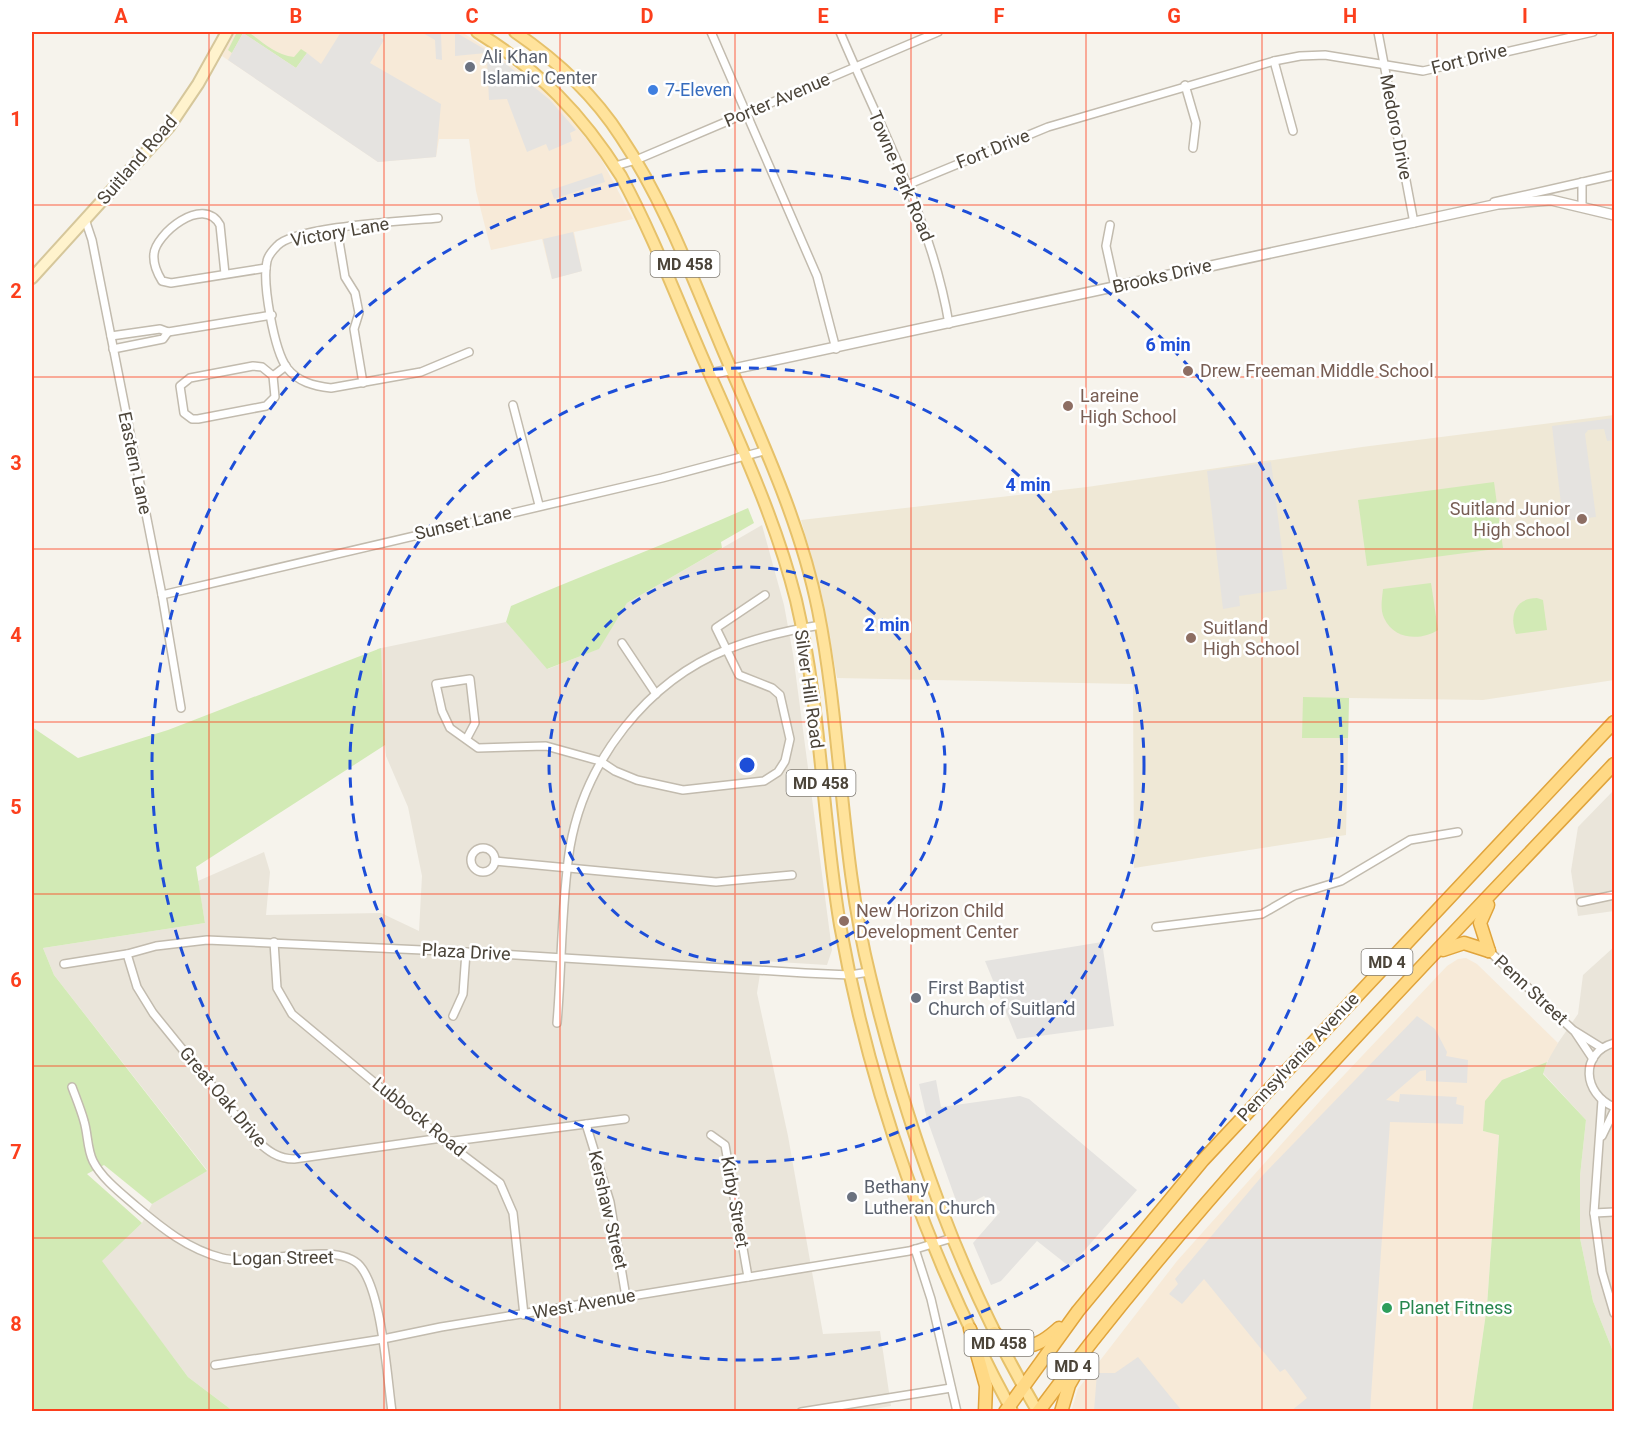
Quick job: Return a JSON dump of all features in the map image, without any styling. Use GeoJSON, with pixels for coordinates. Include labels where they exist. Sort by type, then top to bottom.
{"type":"FeatureCollection","features":[{"type":"Feature","properties":{"kind":"highway","name":"Pennsylvania Avenue"},"geometry":{"type":"LineString","coordinates":[[1009,1410],[1023,1386],[1078,1311],[1164,1206],[1236,1124],[1614,722]]}},
{"type":"Feature","properties":{"kind":"highway","name":"Pennsylvania Avenue"},"geometry":{"type":"LineString","coordinates":[[1038,1412],[1107,1321],[1231,1172],[1614,764]]}},
{"type":"Feature","properties":{"kind":"highway"},"geometry":{"type":"LineString","coordinates":[[1489,951],[1480,923],[1495,891]]}},
{"type":"Feature","properties":{"kind":"highway"},"geometry":{"type":"LineString","coordinates":[[1436,953],[1461,943],[1489,951]]}},
{"type":"Feature","properties":{"kind":"highway"},"geometry":{"type":"LineString","coordinates":[[994,1333],[1017,1345],[1034,1346],[1047,1340],[1078,1311]]}},
{"type":"Feature","properties":{"kind":"highway"},"geometry":{"type":"LineString","coordinates":[[1061,1412],[1069,1386],[1107,1321]]}},
{"type":"Feature","properties":{"kind":"highway"},"geometry":{"type":"LineString","coordinates":[[970,1329],[986,1386],[985,1412]]}},
{"type":"Feature","properties":{"kind":"main road","name":"Suitland Road"},"geometry":{"type":"LineString","coordinates":[[32,278],[169,127],[227,32]]}},
{"type":"Feature","properties":{"kind":"main road","name":"Silver Hill Road"},"geometry":{"type":"LineString","coordinates":[[477,32],[523,64],[556,92],[583,120],[615,166],[633,198],[745,456],[782,552],[801,628],[827,830],[850,975],[890,1121],[934,1244],[970,1329],[1009,1410]]}},
{"type":"Feature","properties":{"kind":"main road","name":"Silver Hill Road"},"geometry":{"type":"LineString","coordinates":[[515,32],[549,56],[575,81],[607,117],[636,160],[676,243],[731,369],[802,546],[821,625],[850,858],[869,972],[902,1095],[952,1238],[994,1333],[1038,1412]]}},
{"type":"Feature","properties":{"kind":"street"},"geometry":{"type":"LineString","coordinates":[[711,32],[817,276],[836,349]]}},
{"type":"Feature","properties":{"kind":"street","name":"Towne Park Road"},"geometry":{"type":"LineString","coordinates":[[840,32],[935,257],[949,324]]}},
{"type":"Feature","properties":{"kind":"street","name":"Porter Avenue"},"geometry":{"type":"LineString","coordinates":[[615,166],[636,160],[938,32]]}},
{"type":"Feature","properties":{"kind":"street","name":"Medoro Drive"},"geometry":{"type":"LineString","coordinates":[[1378,32],[1414,223]]}},
{"type":"Feature","properties":{"kind":"street","name":"Fort Drive"},"geometry":{"type":"LineString","coordinates":[[906,185],[1048,127],[1185,85],[1274,61],[1324,55],[1415,71],[1433,70],[1537,43],[1593,32]]}},
{"type":"Feature","properties":{"kind":"street"},"geometry":{"type":"LineString","coordinates":[[1274,61],[1293,131]]}},
{"type":"Feature","properties":{"kind":"street"},"geometry":{"type":"LineString","coordinates":[[1185,85],[1196,123],[1193,148]]}},
{"type":"Feature","properties":{"kind":"street"},"geometry":{"type":"LineString","coordinates":[[1480,207],[1526,193],[1614,175]]}},
{"type":"Feature","properties":{"kind":"street"},"geometry":{"type":"LineString","coordinates":[[1582,182],[1582,206]]}},
{"type":"Feature","properties":{"kind":"street","name":"Brooks Drive"},"geometry":{"type":"LineString","coordinates":[[710,374],[836,349],[1480,207],[1539,200],[1582,206],[1614,215]]}},
{"type":"Feature","properties":{"kind":"street"},"geometry":{"type":"LineString","coordinates":[[225,274],[220,225],[217,219],[210,215],[194,213],[181,219],[156,246],[154,253],[156,272],[162,281],[171,283],[266,268],[277,345],[286,366],[298,378],[319,387],[363,383],[421,372],[470,352]]}},
{"type":"Feature","properties":{"kind":"street","name":"Victory Lane"},"geometry":{"type":"LineString","coordinates":[[266,268],[267,259],[278,244],[298,237],[338,229],[438,218]]}},
{"type":"Feature","properties":{"kind":"street","name":"Eastern Lane"},"geometry":{"type":"LineString","coordinates":[[85,219],[92,240],[162,595],[181,708]]}},
{"type":"Feature","properties":{"kind":"street"},"geometry":{"type":"LineString","coordinates":[[1110,225],[1106,246],[1115,287]]}},
{"type":"Feature","properties":{"kind":"street"},"geometry":{"type":"LineString","coordinates":[[338,229],[345,277],[355,293],[359,313],[354,329],[363,383]]}},
{"type":"Feature","properties":{"kind":"street"},"geometry":{"type":"LineString","coordinates":[[111,336],[160,328],[168,332],[272,315]]}},
{"type":"Feature","properties":{"kind":"street"},"geometry":{"type":"LineString","coordinates":[[113,349],[163,339],[168,332]]}},
{"type":"Feature","properties":{"kind":"street"},"geometry":{"type":"LineString","coordinates":[[253,366],[262,367],[273,376],[275,397],[266,406],[198,419],[192,419],[184,413],[180,386],[190,378],[253,366]]}},
{"type":"Feature","properties":{"kind":"street"},"geometry":{"type":"LineString","coordinates":[[273,376],[286,366]]}},
{"type":"Feature","properties":{"kind":"street"},"geometry":{"type":"LineString","coordinates":[[513,405],[539,505]]}},
{"type":"Feature","properties":{"kind":"street","name":"Sunset Lane"},"geometry":{"type":"LineString","coordinates":[[162,595],[662,478],[764,451]]}},
{"type":"Feature","properties":{"kind":"street"},"geometry":{"type":"LineString","coordinates":[[467,738],[475,723],[470,679],[436,684],[446,722],[457,735],[467,738],[478,748],[538,745],[600,761],[615,771],[637,780],[674,789],[760,782],[778,772],[790,747],[783,702],[771,688],[739,675],[716,628],[765,595]]}},
{"type":"Feature","properties":{"kind":"street"},"geometry":{"type":"LineString","coordinates":[[557,1023],[568,870],[579,812],[600,761],[633,717],[656,694],[690,669],[727,649],[801,628],[821,625]]}},
{"type":"Feature","properties":{"kind":"street"},"geometry":{"type":"LineString","coordinates":[[622,643],[656,694]]}},
{"type":"Feature","properties":{"kind":"street"},"geometry":{"type":"LineString","coordinates":[[1156,927],[1263,914],[1295,895],[1341,881],[1410,840],[1458,832]]}},
{"type":"Feature","properties":{"kind":"street"},"geometry":{"type":"LineString","coordinates":[[495,861],[568,870],[716,882],[792,875]]}},
{"type":"Feature","properties":{"kind":"street"},"geometry":{"type":"LineString","coordinates":[[1581,902],[1614,895]]}},
{"type":"Feature","properties":{"kind":"street","name":"Plaza Drive"},"geometry":{"type":"LineString","coordinates":[[64,964],[127,954],[156,946],[207,940],[562,957],[850,975],[869,972]]}},
{"type":"Feature","properties":{"kind":"street","name":"Lubbock Road"},"geometry":{"type":"LineString","coordinates":[[274,942],[277,988],[292,1014],[444,1140],[491,1173],[503,1187],[513,1213],[524,1315]]}},
{"type":"Feature","properties":{"kind":"street","name":"Penn Street"},"geometry":{"type":"LineString","coordinates":[[1489,951],[1573,1030],[1602,1048]]}},
{"type":"Feature","properties":{"kind":"street"},"geometry":{"type":"LineString","coordinates":[[453,1016],[463,994],[466,952]]}},
{"type":"Feature","properties":{"kind":"street","name":"Great Oak Drive"},"geometry":{"type":"LineString","coordinates":[[127,954],[137,987],[153,1013],[256,1140],[282,1158],[294,1159],[625,1119]]}},
{"type":"Feature","properties":{"kind":"street","name":"Penn Street"},"geometry":{"type":"LineString","coordinates":[[1573,1030],[1593,1059]]}},
{"type":"Feature","properties":{"kind":"street"},"geometry":{"type":"LineString","coordinates":[[1601,1138],[1614,1109],[1593,1090],[1589,1079],[1593,1059],[1602,1048],[1614,1043]]}},
{"type":"Feature","properties":{"kind":"street","name":"Logan Street"},"geometry":{"type":"LineString","coordinates":[[72,1087],[84,1121],[94,1163],[100,1172],[156,1223],[185,1243],[224,1258],[245,1261],[324,1254],[356,1262],[370,1284],[383,1339],[392,1412]]}},
{"type":"Feature","properties":{"kind":"street"},"geometry":{"type":"LineString","coordinates":[[1602,1100],[1601,1138],[1594,1186],[1594,1213],[1602,1272],[1614,1313]]}},
{"type":"Feature","properties":{"kind":"street","name":"Kershaw Street"},"geometry":{"type":"LineString","coordinates":[[586,1124],[610,1202],[626,1297]]}},
{"type":"Feature","properties":{"kind":"street","name":"Kirby Street"},"geometry":{"type":"LineString","coordinates":[[711,1135],[725,1144],[748,1276]]}},
{"type":"Feature","properties":{"kind":"street"},"geometry":{"type":"LineString","coordinates":[[1594,1213],[1614,1212]]}},
{"type":"Feature","properties":{"kind":"street","name":"West Avenue"},"geometry":{"type":"LineString","coordinates":[[214,1365],[383,1339],[915,1249],[952,1238]]}},
{"type":"Feature","properties":{"kind":"street"},"geometry":{"type":"LineString","coordinates":[[915,1249],[931,1299],[957,1412]]}},
{"type":"Feature","properties":{"kind":"street"},"geometry":{"type":"LineString","coordinates":[[801,1412],[951,1388]]}},
{"type":"Feature","properties":{"kind":"shaded area"},"geometry":{"type":"Polygon","coordinates":[[[234,32],[462,32],[536,82],[565,112],[599,155],[633,219],[574,232],[582,271],[552,279],[542,239],[491,250],[476,191],[469,139],[439,139],[436,157],[378,162],[222,56],[234,32]]]}},
{"type":"Feature","properties":{"kind":"shaded area"},"geometry":{"type":"Polygon","coordinates":[[[341,32],[388,34],[380,37],[384,40],[370,63],[441,104],[436,157],[378,162],[228,60],[243,33],[296,68],[307,53],[321,64],[341,32]]]}},
{"type":"Feature","properties":{"kind":"shaded area"},"geometry":{"type":"Polygon","coordinates":[[[421,32],[441,34],[442,60],[436,59],[435,40],[421,32]]]}},
{"type":"Feature","properties":{"kind":"shaded area"},"geometry":{"type":"Polygon","coordinates":[[[455,32],[486,50],[486,53],[455,56],[455,32]]]}},
{"type":"Feature","properties":{"kind":"shaded area"},"geometry":{"type":"Polygon","coordinates":[[[487,60],[505,63],[550,100],[576,130],[570,133],[572,141],[549,151],[546,144],[527,152],[507,99],[489,100],[487,60]]]}},
{"type":"Feature","properties":{"kind":"shaded area"},"geometry":{"type":"Polygon","coordinates":[[[602,173],[605,182],[554,199],[551,190],[602,173]]]}},
{"type":"Feature","properties":{"kind":"shaded area"},"geometry":{"type":"Polygon","coordinates":[[[573,232],[582,271],[552,279],[543,239],[573,232]]]}},
{"type":"Feature","properties":{"kind":"shaded area","name":"Suitland High School"},"geometry":{"type":"Polygon","coordinates":[[[1614,415],[1614,680],[1483,700],[1349,698],[1346,835],[1134,868],[1133,684],[837,678],[821,591],[801,520],[1087,487],[1362,447],[1614,415]]]}},
{"type":"Feature","properties":{"kind":"shaded area"},"geometry":{"type":"Polygon","coordinates":[[[1614,418],[1614,440],[1607,441],[1604,429],[1588,430],[1585,434],[1596,517],[1563,521],[1552,426],[1614,418]]]}},
{"type":"Feature","properties":{"kind":"shaded area"},"geometry":{"type":"Polygon","coordinates":[[[1271,462],[1287,589],[1239,596],[1240,606],[1223,609],[1207,471],[1271,462]]]}},
{"type":"Feature","properties":{"kind":"shaded area"},"geometry":{"type":"Polygon","coordinates":[[[762,525],[784,605],[793,654],[832,950],[827,965],[762,961],[757,993],[788,1136],[823,1334],[880,1331],[891,1406],[874,1409],[874,1412],[233,1411],[188,1377],[101,1261],[142,1223],[152,1204],[207,1170],[54,975],[43,948],[205,923],[198,881],[264,852],[270,872],[266,915],[381,913],[419,931],[422,876],[408,807],[386,756],[377,649],[506,622],[548,669],[598,649],[627,603],[762,525]]]}},
{"type":"Feature","properties":{"kind":"shaded area"},"geometry":{"type":"Polygon","coordinates":[[[1614,790],[1614,911],[1578,916],[1571,871],[1578,827],[1614,790]]]}},
{"type":"Feature","properties":{"kind":"shaded area"},"geometry":{"type":"Polygon","coordinates":[[[1102,942],[1114,1026],[1017,1039],[985,961],[1102,942]]]}},
{"type":"Feature","properties":{"kind":"shaded area"},"geometry":{"type":"Polygon","coordinates":[[[1614,947],[1614,1354],[1593,1301],[1580,1238],[1580,1176],[1586,1120],[1543,1073],[1551,1053],[1578,1014],[1583,975],[1614,947]]]}},
{"type":"Feature","properties":{"kind":"shaded area"},"geometry":{"type":"Polygon","coordinates":[[[1466,958],[1477,964],[1558,1043],[1547,1062],[1533,1069],[1521,1070],[1483,1131],[1499,1134],[1487,1306],[1472,1411],[1071,1412],[1078,1389],[1177,1261],[1328,1092],[1447,966],[1458,959],[1466,958]]]}},
{"type":"Feature","properties":{"kind":"shaded area"},"geometry":{"type":"Polygon","coordinates":[[[1417,1016],[1435,1029],[1447,1052],[1446,1056],[1468,1060],[1467,1083],[1426,1081],[1426,1070],[1420,1071],[1386,1100],[1399,1102],[1400,1094],[1457,1097],[1456,1104],[1464,1106],[1463,1124],[1390,1122],[1370,1411],[1291,1411],[1307,1398],[1285,1369],[1280,1372],[1204,1279],[1182,1304],[1169,1294],[1178,1284],[1175,1279],[1263,1175],[1417,1016]]]}},
{"type":"Feature","properties":{"kind":"shaded area"},"geometry":{"type":"Polygon","coordinates":[[[936,1080],[941,1107],[1020,1096],[1029,1099],[1137,1190],[1070,1267],[1037,1241],[1001,1281],[991,1285],[973,1243],[1000,1212],[984,1196],[959,1209],[927,1119],[919,1084],[936,1080]]]}},
{"type":"Feature","properties":{"kind":"shaded area"},"geometry":{"type":"Polygon","coordinates":[[[1138,1357],[1182,1411],[1094,1411],[1097,1373],[1115,1373],[1138,1357]]]}},
{"type":"Feature","properties":{"kind":"green space"},"geometry":{"type":"Polygon","coordinates":[[[237,32],[248,32],[275,51],[287,56],[294,57],[301,49],[307,53],[296,68],[243,33],[232,53],[228,50],[237,32]]]}},
{"type":"Feature","properties":{"kind":"green space"},"geometry":{"type":"Polygon","coordinates":[[[1494,482],[1503,548],[1367,566],[1358,500],[1494,482]]]}},
{"type":"Feature","properties":{"kind":"green space"},"geometry":{"type":"Polygon","coordinates":[[[748,508],[754,523],[721,542],[722,548],[627,603],[599,649],[547,669],[506,622],[511,606],[748,508]]]}},
{"type":"Feature","properties":{"kind":"green space"},"geometry":{"type":"Polygon","coordinates":[[[1431,583],[1438,630],[1416,637],[1394,631],[1383,615],[1383,589],[1431,583]]]}},
{"type":"Feature","properties":{"kind":"green space"},"geometry":{"type":"Polygon","coordinates":[[[1537,598],[1543,600],[1547,630],[1516,634],[1513,621],[1516,609],[1523,601],[1537,598]]]}},
{"type":"Feature","properties":{"kind":"green space"},"geometry":{"type":"Polygon","coordinates":[[[381,648],[385,745],[196,867],[205,923],[43,948],[54,975],[207,1171],[152,1204],[104,1165],[87,1174],[142,1223],[102,1261],[188,1377],[233,1411],[32,1411],[32,727],[78,758],[168,730],[381,648]]]}},
{"type":"Feature","properties":{"kind":"green space"},"geometry":{"type":"Polygon","coordinates":[[[1303,697],[1349,698],[1348,738],[1302,738],[1303,697]]]}},
{"type":"Feature","properties":{"kind":"green space"},"geometry":{"type":"Polygon","coordinates":[[[1547,1062],[1543,1074],[1586,1120],[1580,1176],[1580,1238],[1593,1301],[1614,1354],[1614,1411],[1472,1411],[1487,1306],[1499,1135],[1483,1131],[1485,1101],[1502,1080],[1547,1062]]]}},
{"type":"Feature","properties":{"kind":"place","name":"Ali Khan Islamic Center"},"geometry":{"type":"Point","coordinates":[470,67]}},
{"type":"Feature","properties":{"kind":"place","name":"7-Eleven"},"geometry":{"type":"Point","coordinates":[653,90]}},
{"type":"Feature","properties":{"kind":"place","name":"Drew Freeman Middle School"},"geometry":{"type":"Point","coordinates":[1188,371]}},
{"type":"Feature","properties":{"kind":"place","name":"Lareine High School"},"geometry":{"type":"Point","coordinates":[1068,406]}},
{"type":"Feature","properties":{"kind":"place","name":"Suitland Junior High School"},"geometry":{"type":"Point","coordinates":[1582,519]}},
{"type":"Feature","properties":{"kind":"place","name":"Suitland High School"},"geometry":{"type":"Point","coordinates":[1191,638]}},
{"type":"Feature","properties":{"kind":"place","name":"New Horizon Child Development Center"},"geometry":{"type":"Point","coordinates":[844,921]}},
{"type":"Feature","properties":{"kind":"place","name":"First Baptist Church of Suitland"},"geometry":{"type":"Point","coordinates":[916,998]}},
{"type":"Feature","properties":{"kind":"place","name":"Bethany Lutheran Church"},"geometry":{"type":"Point","coordinates":[852,1197]}},
{"type":"Feature","properties":{"kind":"place","name":"Planet Fitness"},"geometry":{"type":"Point","coordinates":[1387,1308]}}]}
